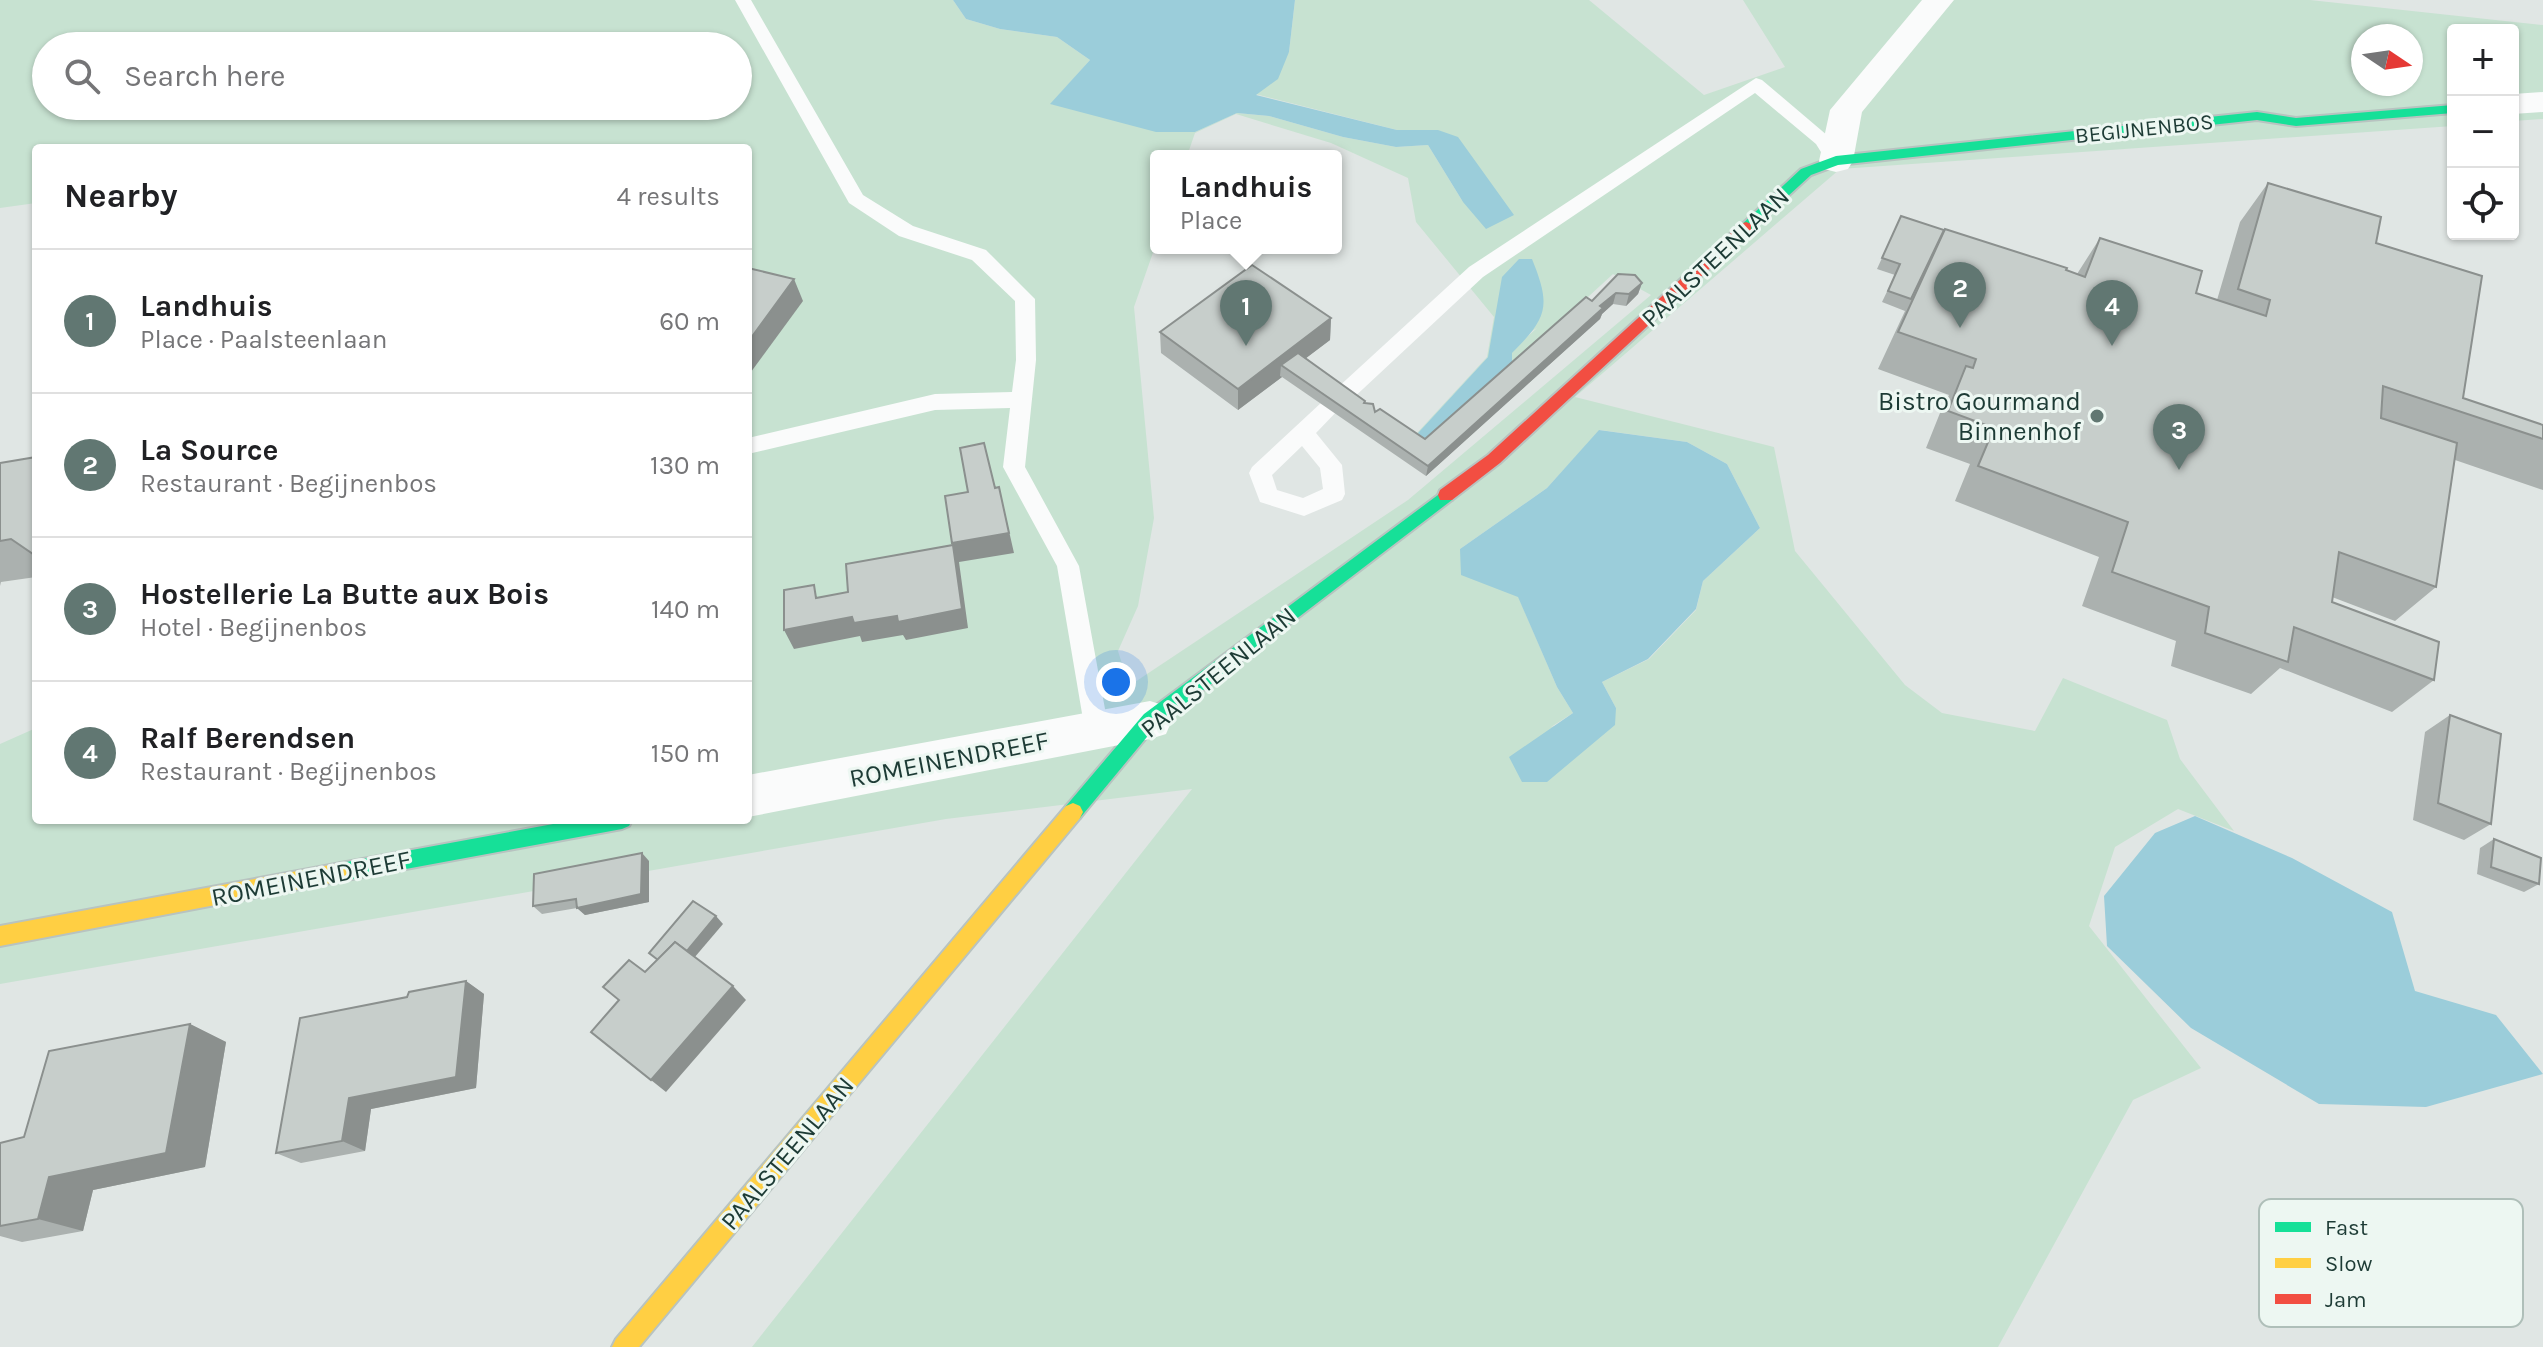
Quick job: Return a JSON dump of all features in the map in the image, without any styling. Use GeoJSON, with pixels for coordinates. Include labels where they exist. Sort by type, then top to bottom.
{"type":"FeatureCollection","features":[{"type":"Feature","properties":{"kind":"street"},"geometry":{"type":"LineString","coordinates":[[1836,161],[1846,110],[1939,0]]}},
{"type":"Feature","properties":{"kind":"street"},"geometry":{"type":"LineString","coordinates":[[2519,104],[2543,102]]}},
{"type":"Feature","properties":{"kind":"street","name":"BEGIJNENBOS"},"geometry":{"type":"LineString","coordinates":[[1836,161],[2257,116],[2296,122],[2447,109]]}},
{"type":"Feature","properties":{"kind":"street","name":"PAALSTEENLAAN"},"geometry":{"type":"LineString","coordinates":[[624,1347],[1150,720],[1494,459],[1806,172],[1836,161]]}},
{"type":"Feature","properties":{"kind":"street","name":"ROMEINENDREEF"},"geometry":{"type":"LineString","coordinates":[[752,795],[1150,720]]}},
{"type":"Feature","properties":{"kind":"street","name":"ROMEINENDREEF"},"geometry":{"type":"LineString","coordinates":[[0,936],[601,824]]}},
{"type":"Feature","properties":{"kind":"lane"},"geometry":{"type":"LineString","coordinates":[[743,0],[856,199],[906,231],[979,255],[1025,299],[1026,360],[1014,467],[1068,566],[1097,731]]}},
{"type":"Feature","properties":{"kind":"lane"},"geometry":{"type":"LineString","coordinates":[[1302,432],[1476,272],[1756,84],[1822,140],[1836,161]]}},
{"type":"Feature","properties":{"kind":"lane"},"geometry":{"type":"LineString","coordinates":[[752,445],[935,402],[1021,400]]}},
{"type":"Feature","properties":{"kind":"green space"},"geometry":{"type":"Polygon","coordinates":[[[0,0],[953,0],[966,19],[1000,29],[1057,37],[1090,60],[1051,104],[1195,132],[1237,113],[1269,116],[1343,137],[1396,147],[1428,145],[1463,202],[1438,130],[1397,130],[1255,94],[1289,52],[1295,0],[1589,0],[1704,95],[1785,67],[1743,0],[2310,0],[2543,25],[2543,119],[2519,121],[2519,24],[2447,24],[2447,126],[1840,169],[1575,397],[1774,447],[1795,551],[1905,685],[1942,713],[2035,731],[2063,678],[2167,720],[2180,759],[2234,831],[2178,809],[2115,847],[2089,926],[2201,1068],[2133,1100],[1998,1347],[752,1347],[1192,789],[946,819],[0,984],[0,744],[32,730],[32,824],[752,824],[752,144],[32,144],[32,204],[0,208],[0,0]],[[1236,114],[1195,133],[1189,150],[1150,150],[1150,254],[1153,254],[1134,307],[1154,518],[1138,606],[1118,651],[1129,686],[1408,500],[1651,295],[1613,274],[1426,446],[1417,433],[1487,357],[1494,317],[1416,222],[1408,178],[1331,143],[1236,114]],[[1537,328],[1488,357],[1419,432],[1537,328]],[[1600,430],[1547,488],[1460,549],[1518,596],[1557,687],[1573,713],[1551,727],[1616,708],[1602,682],[1649,659],[1696,610],[1703,581],[1760,528],[1727,464],[1687,442],[1600,430]]]}},
{"type":"Feature","properties":{"kind":"water"},"geometry":{"type":"Polygon","coordinates":[[[953,0],[1295,0],[1289,52],[1278,79],[1256,95],[1397,130],[1438,130],[1458,137],[1514,215],[1486,229],[1463,202],[1428,145],[1396,147],[1343,137],[1269,116],[1237,113],[1195,132],[1156,132],[1050,104],[1090,60],[1057,37],[1000,29],[966,19],[953,0]]]}},
{"type":"Feature","properties":{"kind":"water"},"geometry":{"type":"Polygon","coordinates":[[[1519,259],[1532,259],[1538,275],[1544,300],[1539,320],[1512,353],[1512,364],[1426,444],[1418,433],[1488,357],[1502,277],[1519,259]]]}},
{"type":"Feature","properties":{"kind":"water"},"geometry":{"type":"Polygon","coordinates":[[[1599,430],[1687,442],[1727,464],[1760,528],[1703,581],[1696,609],[1648,659],[1602,682],[1616,708],[1615,725],[1547,782],[1522,782],[1509,757],[1573,713],[1557,687],[1518,597],[1461,575],[1460,549],[1547,488],[1599,430]]]}},
{"type":"Feature","properties":{"kind":"water"},"geometry":{"type":"Polygon","coordinates":[[[2195,816],[2292,858],[2392,912],[2415,991],[2496,1015],[2543,1074],[2426,1107],[2319,1104],[2191,1028],[2107,946],[2104,896],[2155,833],[2195,816]]]}},
{"type":"Feature","properties":{"kind":"building"},"geometry":{"type":"Polygon","coordinates":[[[2268,183],[2381,217],[2376,243],[2482,276],[2463,398],[2543,425],[2543,439],[2383,386],[2381,418],[2457,443],[2436,587],[2339,552],[2332,602],[2439,642],[2434,680],[2294,627],[2288,662],[2205,633],[2209,607],[2112,572],[2128,522],[1978,466],[1994,428],[1948,411],[1966,366],[1973,368],[1976,359],[1898,332],[1945,229],[2067,268],[2085,277],[2100,238],[2202,271],[2196,293],[2266,316],[2270,300],[2238,289],[2268,183]]]}},
{"type":"Feature","properties":{"kind":"building"},"geometry":{"type":"Polygon","coordinates":[[[1901,216],[1944,230],[1911,299],[1888,291],[1900,264],[1882,258],[1901,216]]]}},
{"type":"Feature","properties":{"kind":"building"},"geometry":{"type":"Polygon","coordinates":[[[1252,265],[1331,318],[1238,389],[1160,332],[1252,265]]]}},
{"type":"Feature","properties":{"kind":"building"},"geometry":{"type":"Polygon","coordinates":[[[752,269],[794,279],[752,337],[752,269]]]}},
{"type":"Feature","properties":{"kind":"building"},"geometry":{"type":"Polygon","coordinates":[[[1618,274],[1635,275],[1642,283],[1629,294],[1616,293],[1600,306],[1603,308],[1428,466],[1281,365],[1298,353],[1364,403],[1373,404],[1375,412],[1380,409],[1425,439],[1586,297],[1592,301],[1618,274]]]}},
{"type":"Feature","properties":{"kind":"building"},"geometry":{"type":"Polygon","coordinates":[[[984,443],[995,488],[999,487],[1009,533],[952,543],[945,496],[968,492],[960,448],[984,443]]]}},
{"type":"Feature","properties":{"kind":"building"},"geometry":{"type":"Polygon","coordinates":[[[32,458],[32,553],[11,539],[0,541],[0,463],[32,458]]]}},
{"type":"Feature","properties":{"kind":"building"},"geometry":{"type":"Polygon","coordinates":[[[953,545],[962,609],[898,622],[897,616],[854,623],[852,617],[784,630],[784,590],[814,585],[816,598],[848,592],[846,564],[953,545]]]}},
{"type":"Feature","properties":{"kind":"building"},"geometry":{"type":"Polygon","coordinates":[[[2450,715],[2501,734],[2491,824],[2438,803],[2450,715]]]}},
{"type":"Feature","properties":{"kind":"building"},"geometry":{"type":"Polygon","coordinates":[[[2494,839],[2541,858],[2539,884],[2491,867],[2494,839]]]}},
{"type":"Feature","properties":{"kind":"building"},"geometry":{"type":"Polygon","coordinates":[[[642,853],[641,894],[577,908],[576,899],[533,906],[534,874],[642,853]]]}},
{"type":"Feature","properties":{"kind":"building"},"geometry":{"type":"Polygon","coordinates":[[[693,901],[716,916],[687,951],[675,942],[658,960],[649,953],[693,901]]]}},
{"type":"Feature","properties":{"kind":"building"},"geometry":{"type":"Polygon","coordinates":[[[675,942],[733,986],[651,1080],[591,1032],[619,1000],[603,987],[629,960],[645,972],[675,942]]]}},
{"type":"Feature","properties":{"kind":"building"},"geometry":{"type":"Polygon","coordinates":[[[466,981],[456,1077],[349,1098],[342,1141],[276,1153],[300,1018],[407,997],[409,992],[466,981]]]}},
{"type":"Feature","properties":{"kind":"building"},"geometry":{"type":"Polygon","coordinates":[[[190,1024],[166,1153],[49,1177],[38,1219],[0,1226],[0,1143],[24,1137],[49,1051],[190,1024]]]}},
{"type":"Feature","properties":{"kind":"traffic: fast"},"geometry":{"type":"LineString","coordinates":[[1746,227],[1806,172],[1836,161],[2257,116],[2296,122],[2447,109]]}},
{"type":"Feature","properties":{"kind":"traffic: fast"},"geometry":{"type":"LineString","coordinates":[[1073,812],[1150,720],[1446,495]]}},
{"type":"Feature","properties":{"kind":"traffic: fast"},"geometry":{"type":"LineString","coordinates":[[341,872],[600,824]]}},
{"type":"Feature","properties":{"kind":"traffic: slow"},"geometry":{"type":"LineString","coordinates":[[624,1347],[1073,812]]}},
{"type":"Feature","properties":{"kind":"traffic: slow"},"geometry":{"type":"LineString","coordinates":[[0,936],[341,872]]}},
{"type":"Feature","properties":{"kind":"traffic: jam"},"geometry":{"type":"LineString","coordinates":[[1446,495],[1494,459],[1746,227]]}},
{"type":"Feature","properties":{"kind":"place","name":"La Source"},"geometry":{"type":"Point","coordinates":[1960,328]}},
{"type":"Feature","properties":{"kind":"place","name":"Landhuis"},"geometry":{"type":"Point","coordinates":[1246,346]}},
{"type":"Feature","properties":{"kind":"place","name":"Ralf Berendsen"},"geometry":{"type":"Point","coordinates":[2112,346]}},
{"type":"Feature","properties":{"kind":"place","name":"Bistro Gourmand Binnenhof"},"geometry":{"type":"Point","coordinates":[2097,416]}},
{"type":"Feature","properties":{"kind":"place","name":"Hostellerie La Butte aux Bois"},"geometry":{"type":"Point","coordinates":[2179,470]}}]}
